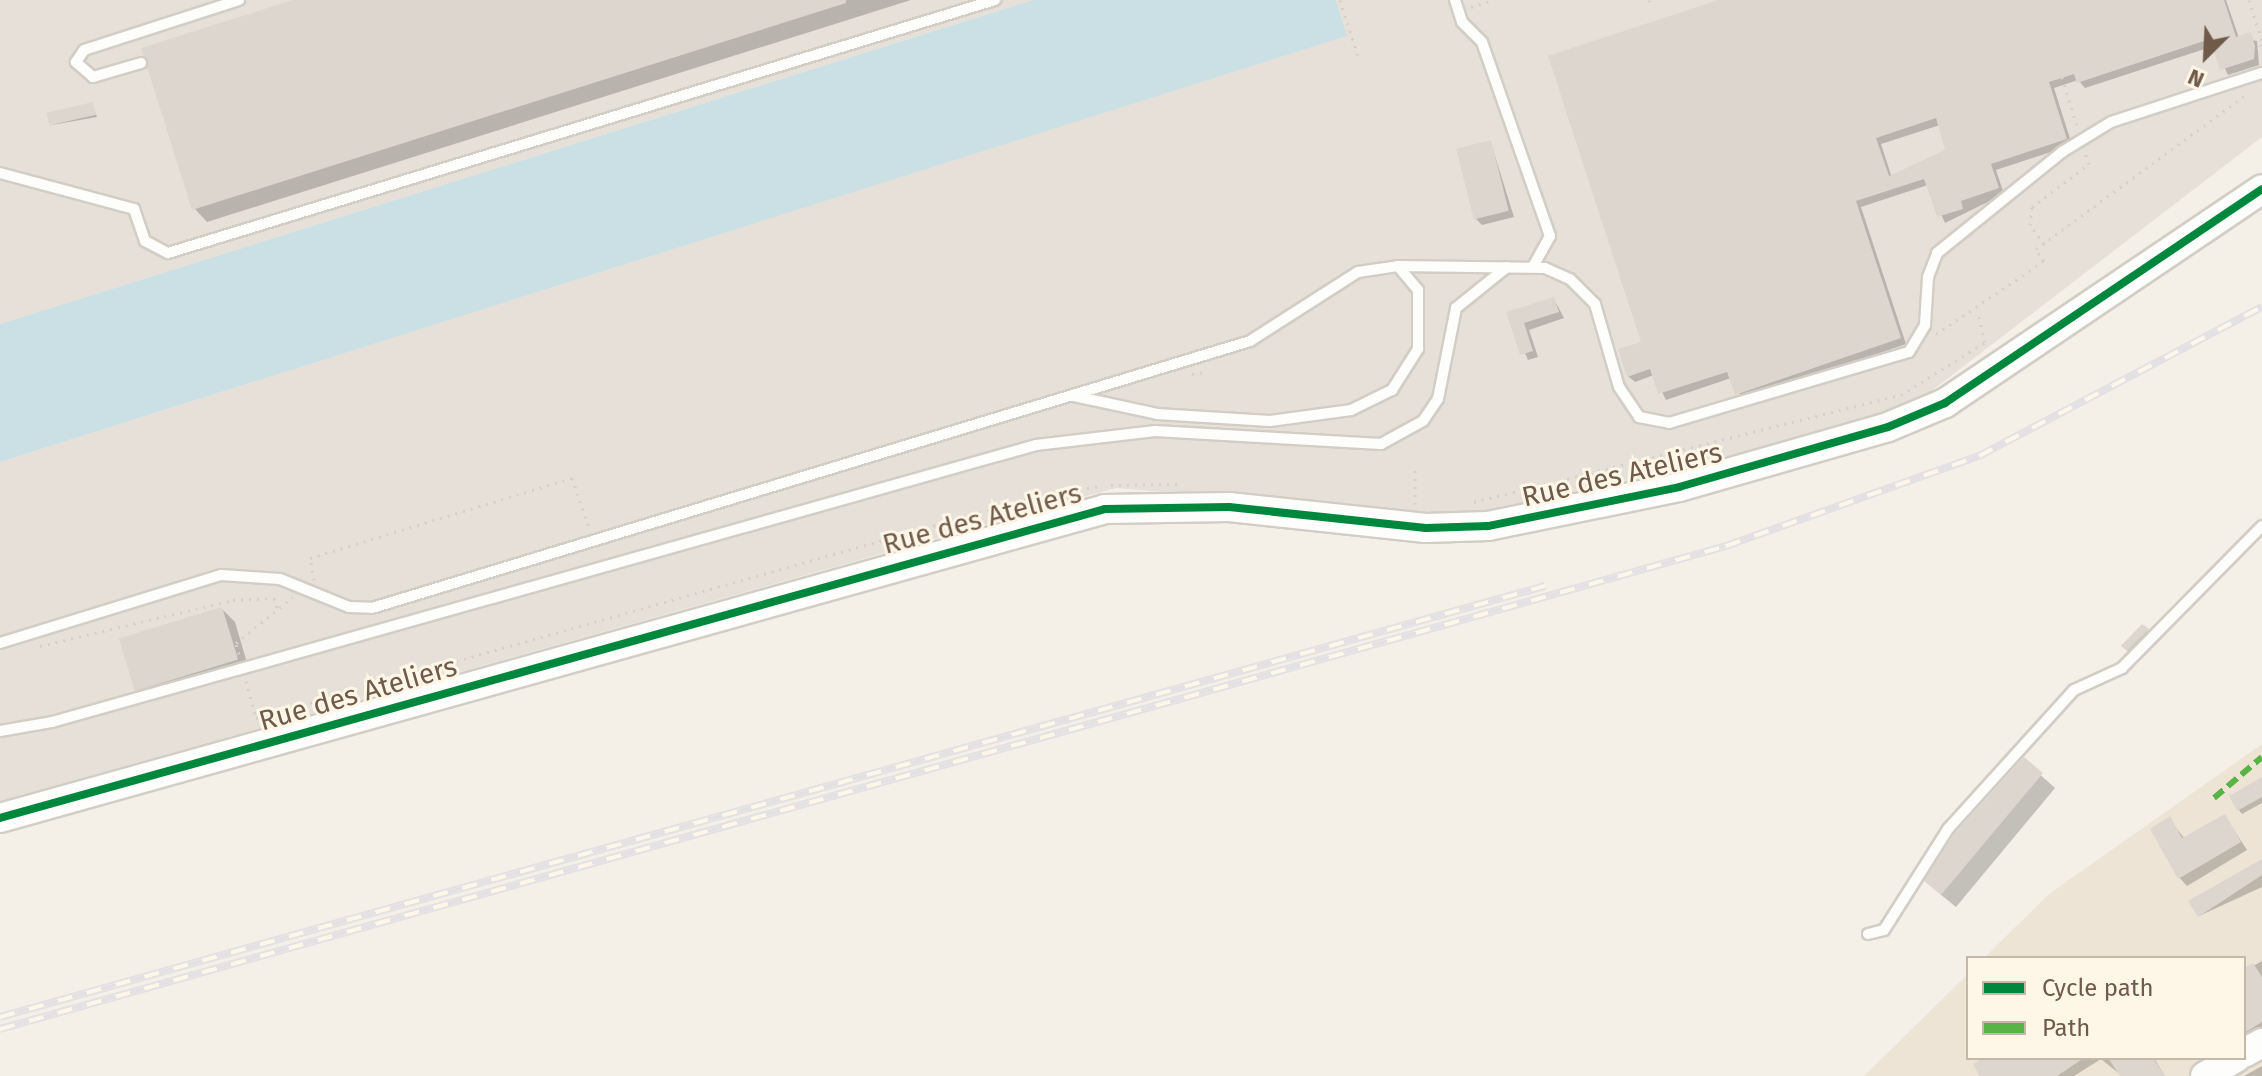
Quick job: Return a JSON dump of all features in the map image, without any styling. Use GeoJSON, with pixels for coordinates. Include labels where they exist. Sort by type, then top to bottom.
{"type":"FeatureCollection","features":[{"type":"Feature","properties":{"kind":"street","name":"Rue des Ateliers"},"geometry":{"type":"LineString","coordinates":[[0,818],[1105,509],[1229,507],[1473,527],[1679,487],[1888,427],[1945,403],[2262,189]]}},
{"type":"Feature","properties":{"kind":"street"},"geometry":{"type":"LineString","coordinates":[[2205,1076],[2233,1060]]}},
{"type":"Feature","properties":{"kind":"lane"},"geometry":{"type":"LineString","coordinates":[[141,63],[93,77],[76,62],[84,50],[239,0]]}},
{"type":"Feature","properties":{"kind":"lane"},"geometry":{"type":"LineString","coordinates":[[0,173],[134,209],[145,241],[168,253],[995,0]]}},
{"type":"Feature","properties":{"kind":"lane"},"geometry":{"type":"LineString","coordinates":[[1455,0],[1482,42],[1550,236],[1533,267]]}},
{"type":"Feature","properties":{"kind":"lane"},"geometry":{"type":"LineString","coordinates":[[0,643],[221,575],[280,579],[349,607],[372,608],[1250,341],[1358,272],[1398,266],[1533,267],[1570,279],[1595,304],[1619,387],[1639,417],[1669,423],[1878,367],[1909,352],[1920,334],[1937,253],[2062,152],[2111,122],[2262,73]]}},
{"type":"Feature","properties":{"kind":"lane"},"geometry":{"type":"LineString","coordinates":[[1074,396],[1157,414],[1270,421],[1351,410],[1392,390],[1418,349],[1418,290],[1398,266]]}},
{"type":"Feature","properties":{"kind":"lane"},"geometry":{"type":"LineString","coordinates":[[0,731],[52,722],[1036,445],[1155,431],[1381,444],[1423,421],[1438,399],[1456,308],[1507,267]]}},
{"type":"Feature","properties":{"kind":"lane"},"geometry":{"type":"LineString","coordinates":[[1868,934],[1884,930],[1948,829],[2074,690],[2122,668],[2262,526]]}},
{"type":"Feature","properties":{"kind":"path"},"geometry":{"type":"LineString","coordinates":[[1340,0],[1358,56]]}},
{"type":"Feature","properties":{"kind":"path"},"geometry":{"type":"LineString","coordinates":[[1649,0],[1651,6]]}},
{"type":"Feature","properties":{"kind":"path"},"geometry":{"type":"LineString","coordinates":[[2249,0],[2262,52]]}},
{"type":"Feature","properties":{"kind":"path"},"geometry":{"type":"LineString","coordinates":[[2256,22],[2262,24]]}},
{"type":"Feature","properties":{"kind":"path"},"geometry":{"type":"LineString","coordinates":[[1920,334],[1946,333],[1977,311],[2044,261],[2036,249],[2253,92]]}},
{"type":"Feature","properties":{"kind":"path"},"geometry":{"type":"LineString","coordinates":[[1461,505],[1901,395],[1985,342],[1977,311]]}},
{"type":"Feature","properties":{"kind":"path"},"geometry":{"type":"LineString","coordinates":[[1415,466],[1413,504],[1425,504]]}},
{"type":"Feature","properties":{"kind":"path"},"geometry":{"type":"LineString","coordinates":[[33,648],[116,634],[233,600],[274,598],[278,610]]}},
{"type":"Feature","properties":{"kind":"shaded area"},"geometry":{"type":"Polygon","coordinates":[[[0,0],[1033,0],[0,324],[0,0]]]}},
{"type":"Feature","properties":{"kind":"shaded area"},"geometry":{"type":"Polygon","coordinates":[[[1033,0],[1336,0],[1347,36],[0,462],[0,324],[1033,0]]]}},
{"type":"Feature","properties":{"kind":"shaded area"},"geometry":{"type":"Polygon","coordinates":[[[1336,0],[2262,0],[2262,137],[1921,399],[1849,426],[1513,509],[1428,515],[1116,488],[0,801],[0,462],[1346,36],[1336,0]]]}},
{"type":"Feature","properties":{"kind":"shaded area"},"geometry":{"type":"Polygon","coordinates":[[[2262,744],[2262,1076],[1864,1076],[1966,976],[1966,1060],[2246,1060],[2246,956],[1986,956],[2049,894],[2262,744]]]}},
{"type":"Feature","properties":{"kind":"building"},"geometry":{"type":"Polygon","coordinates":[[[293,0],[846,0],[846,3],[192,210],[141,48],[293,0]]]}},
{"type":"Feature","properties":{"kind":"building"},"geometry":{"type":"Polygon","coordinates":[[[1718,0],[2224,0],[2236,37],[2251,32],[2255,46],[2254,59],[2220,70],[2210,39],[2077,83],[2074,74],[2049,82],[2067,139],[1991,164],[1999,188],[1961,201],[1963,209],[1937,217],[1924,179],[1856,201],[1901,338],[1735,395],[1727,372],[1658,394],[1650,369],[1627,377],[1618,349],[1641,342],[1548,56],[1718,0]],[[1936,118],[1876,138],[1889,176],[1945,150],[1936,118]]]}},
{"type":"Feature","properties":{"kind":"building"},"geometry":{"type":"Polygon","coordinates":[[[93,102],[96,115],[49,125],[46,113],[93,102]]]}},
{"type":"Feature","properties":{"kind":"building"},"geometry":{"type":"Polygon","coordinates":[[[1491,140],[1509,211],[1474,220],[1456,149],[1491,140]]]}},
{"type":"Feature","properties":{"kind":"building"},"geometry":{"type":"Polygon","coordinates":[[[1554,297],[1559,312],[1524,323],[1533,351],[1520,355],[1506,312],[1554,297]]]}},
{"type":"Feature","properties":{"kind":"building"},"geometry":{"type":"Polygon","coordinates":[[[222,607],[238,660],[135,691],[119,639],[222,607]]]}},
{"type":"Feature","properties":{"kind":"building"},"geometry":{"type":"Polygon","coordinates":[[[2142,624],[2149,629],[2127,651],[2121,646],[2142,624]]]}},
{"type":"Feature","properties":{"kind":"building"},"geometry":{"type":"Polygon","coordinates":[[[2024,757],[2043,773],[1941,895],[1924,881],[1954,834],[2024,757]]]}},
{"type":"Feature","properties":{"kind":"building"},"geometry":{"type":"Polygon","coordinates":[[[2262,777],[2262,797],[2237,811],[2229,796],[2262,777]]]}},
{"type":"Feature","properties":{"kind":"building"},"geometry":{"type":"Polygon","coordinates":[[[2225,814],[2241,842],[2178,879],[2150,829],[2170,816],[2182,838],[2225,814]]]}},
{"type":"Feature","properties":{"kind":"building"},"geometry":{"type":"Polygon","coordinates":[[[2262,859],[2262,875],[2198,917],[2188,901],[2262,859]]]}},
{"type":"Feature","properties":{"kind":"building"},"geometry":{"type":"Polygon","coordinates":[[[2253,963],[2262,977],[2262,1022],[2246,1032],[2246,967],[2253,963]]]}},
{"type":"Feature","properties":{"kind":"building"},"geometry":{"type":"Polygon","coordinates":[[[1979,1060],[2081,1060],[2057,1076],[1980,1076],[1973,1065],[1979,1060]]]}},
{"type":"Feature","properties":{"kind":"building"},"geometry":{"type":"Polygon","coordinates":[[[2109,1060],[2154,1060],[2165,1076],[2120,1076],[2109,1060]]]}},
{"type":"Feature","properties":{"kind":"railway"},"geometry":{"type":"LineString","coordinates":[[0,1029],[1726,546],[1979,456],[2262,307]]}},
{"type":"Feature","properties":{"kind":"railway"},"geometry":{"type":"LineString","coordinates":[[0,1017],[1545,586]]}},
{"type":"Feature","properties":{"kind":"marked path"},"geometry":{"type":"LineString","coordinates":[[2214,798],[2262,757]]}},
{"type":"Feature","properties":{"kind":"cycle path"},"geometry":{"type":"LineString","coordinates":[[0,818],[1105,509],[1229,507],[1426,528],[1488,526],[1679,487],[1888,427],[1945,403],[2262,189]]}}]}
